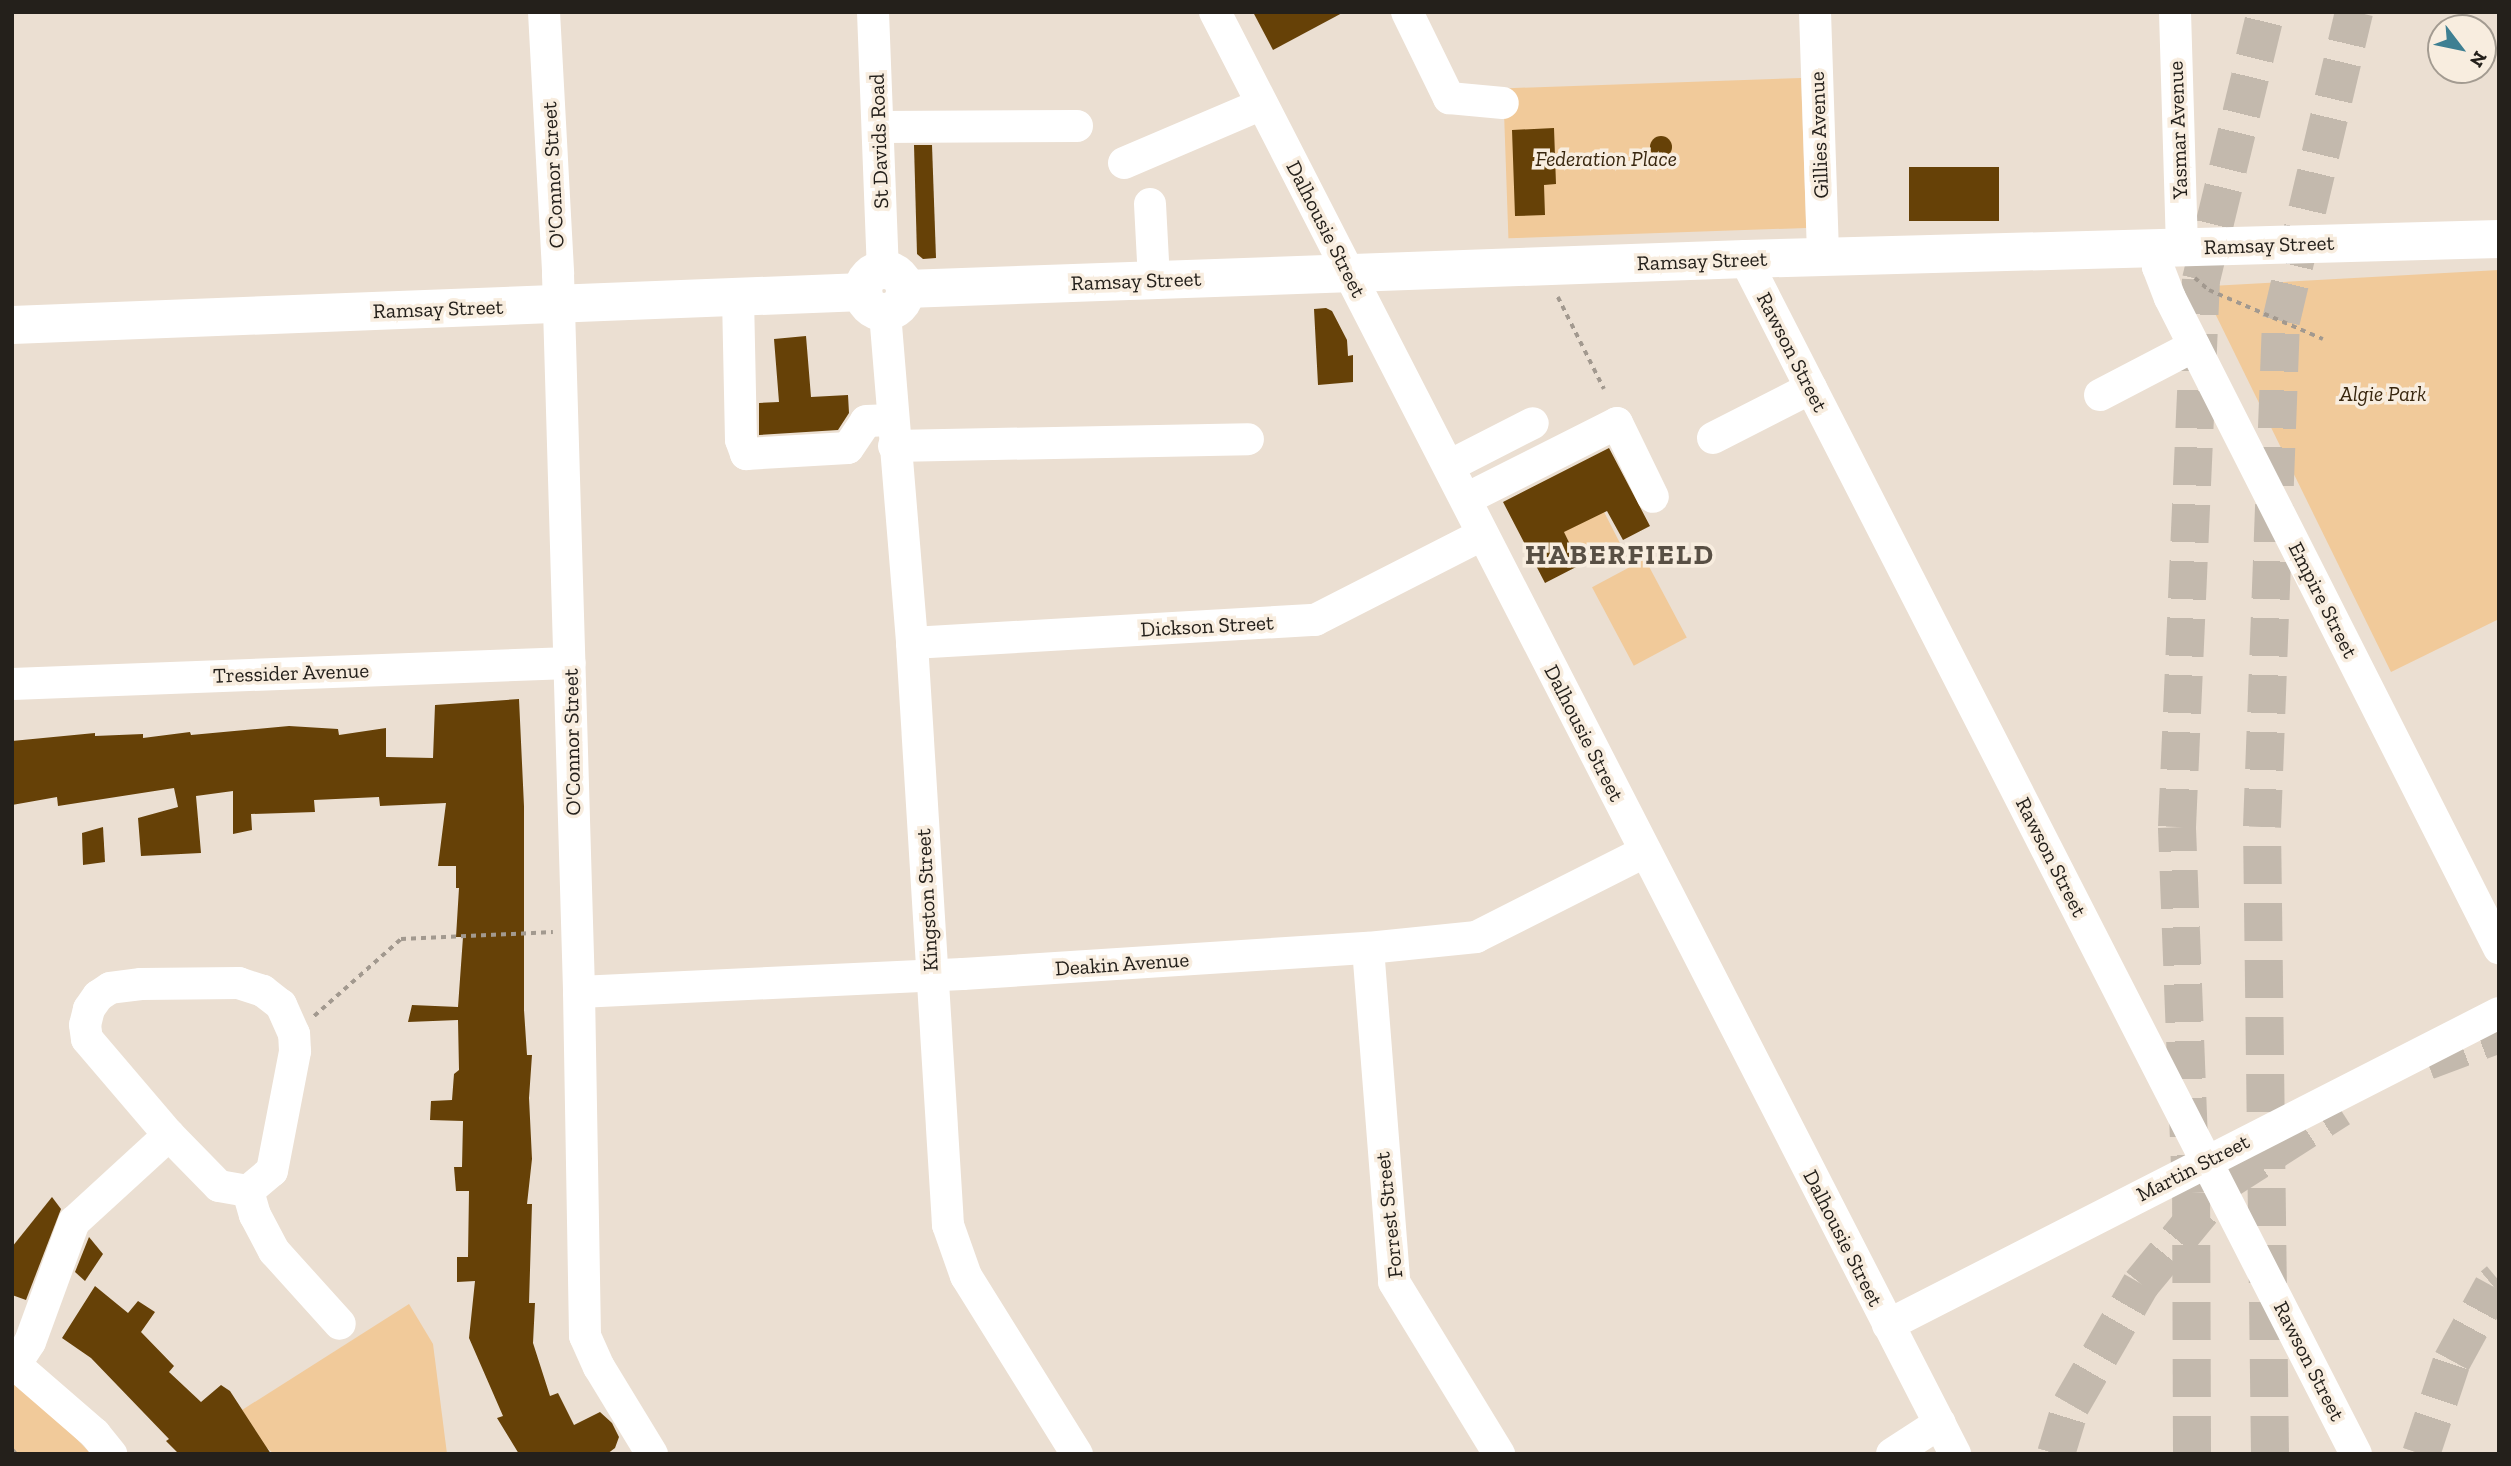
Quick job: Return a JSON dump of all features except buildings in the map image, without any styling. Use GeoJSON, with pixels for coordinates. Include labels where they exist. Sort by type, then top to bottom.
{"type":"FeatureCollection","features":[{"type":"Feature","properties":{"kind":"main road","name":"Ramsay Street"},"geometry":{"type":"LineString","coordinates":[[12,325],[1348,272],[1823,257],[2178,258],[2499,239]]}},
{"type":"Feature","properties":{"kind":"street","name":"O'Connor Street"},"geometry":{"type":"LineString","coordinates":[[544,12],[559,304],[579,992],[585,1336],[599,1367],[652,1454]]}},
{"type":"Feature","properties":{"kind":"street","name":"St Davids Road"},"geometry":{"type":"LineString","coordinates":[[873,12],[884,291]]}},
{"type":"Feature","properties":{"kind":"street","name":"Dalhousie Street"},"geometry":{"type":"LineString","coordinates":[[1215,12],[1955,1454]]}},
{"type":"Feature","properties":{"kind":"street"},"geometry":{"type":"LineString","coordinates":[[1407,12],[1449,99],[1503,103]]}},
{"type":"Feature","properties":{"kind":"street","name":"Gillies Avenue"},"geometry":{"type":"LineString","coordinates":[[1815,12],[1823,257]]}},
{"type":"Feature","properties":{"kind":"street","name":"Yasmar Avenue"},"geometry":{"type":"LineString","coordinates":[[2175,12],[2178,258]]}},
{"type":"Feature","properties":{"kind":"street"},"geometry":{"type":"LineString","coordinates":[[1124,163],[1262,104]]}},
{"type":"Feature","properties":{"kind":"street"},"geometry":{"type":"LineString","coordinates":[[878,127],[1077,126]]}},
{"type":"Feature","properties":{"kind":"street"},"geometry":{"type":"LineString","coordinates":[[1150,204],[1154,280]]}},
{"type":"Feature","properties":{"kind":"street","name":"Empire Street"},"geometry":{"type":"LineString","coordinates":[[2178,258],[2162,278],[2499,948]]}},
{"type":"Feature","properties":{"kind":"street","name":"Rawson Street"},"geometry":{"type":"LineString","coordinates":[[1745,260],[2356,1454]]}},
{"type":"Feature","properties":{"kind":"street","name":"Kingston Street"},"geometry":{"type":"LineString","coordinates":[[884,291],[893,433],[912,643],[948,1225],[966,1276],[1077,1454]]}},
{"type":"Feature","properties":{"kind":"street"},"geometry":{"type":"LineString","coordinates":[[738,297],[741,440],[746,454],[848,448],[866,421],[893,433],[1248,439]]}},
{"type":"Feature","properties":{"kind":"street"},"geometry":{"type":"LineString","coordinates":[[2100,395],[2194,346]]}},
{"type":"Feature","properties":{"kind":"street"},"geometry":{"type":"LineString","coordinates":[[1713,438],[1811,388]]}},
{"type":"Feature","properties":{"kind":"street"},"geometry":{"type":"LineString","coordinates":[[1449,466],[1533,423]]}},
{"type":"Feature","properties":{"kind":"street"},"geometry":{"type":"LineString","coordinates":[[1466,499],[1617,424],[1653,497]]}},
{"type":"Feature","properties":{"kind":"street","name":"Dickson Street"},"geometry":{"type":"LineString","coordinates":[[912,643],[1315,620],[1482,535]]}},
{"type":"Feature","properties":{"kind":"street","name":"Tressider Avenue"},"geometry":{"type":"LineString","coordinates":[[12,684],[570,663]]}},
{"type":"Feature","properties":{"kind":"street","name":"Deakin Avenue"},"geometry":{"type":"LineString","coordinates":[[579,992],[931,975],[1368,948],[1476,937],[1644,852]]}},
{"type":"Feature","properties":{"kind":"street","name":"Forrest Street"},"geometry":{"type":"LineString","coordinates":[[1368,948],[1394,1282],[1499,1454]]}},
{"type":"Feature","properties":{"kind":"street"},"geometry":{"type":"LineString","coordinates":[[239,983],[263,990],[281,1005],[294,1034],[295,1051],[272,1171],[248,1192],[219,1186],[169,1135],[86,1039],[85,1025],[89,1009],[98,996],[110,988],[141,984],[239,983]]}},
{"type":"Feature","properties":{"kind":"street","name":"Martin Street"},"geometry":{"type":"LineString","coordinates":[[1888,1325],[2499,1013]]}},
{"type":"Feature","properties":{"kind":"street"},"geometry":{"type":"LineString","coordinates":[[111,1454],[95,1434],[14,1364],[30,1342],[74,1222],[169,1135]]}},
{"type":"Feature","properties":{"kind":"street"},"geometry":{"type":"LineString","coordinates":[[248,1192],[255,1216],[274,1251],[340,1324]]}},
{"type":"Feature","properties":{"kind":"street"},"geometry":{"type":"LineString","coordinates":[[1892,1454],[1940,1423]]}},
{"type":"Feature","properties":{"kind":"path"},"geometry":{"type":"LineString","coordinates":[[2178,258],[2209,290],[2323,339]]}},
{"type":"Feature","properties":{"kind":"path"},"geometry":{"type":"LineString","coordinates":[[1558,297],[1604,388]]}},
{"type":"Feature","properties":{"kind":"path"},"geometry":{"type":"LineString","coordinates":[[294,1034],[401,939],[536,934]]}},
{"type":"Feature","properties":{"kind":"path"},"geometry":{"type":"LineString","coordinates":[[12,1449],[16,1454]]}},
{"type":"Feature","properties":{"kind":"green space","name":"Federation Place"},"geometry":{"type":"Polygon","coordinates":[[[1801,78],[1806,228],[1508,238],[1503,88],[1801,78]]]}},
{"type":"Feature","properties":{"kind":"green space","name":"Algie Park"},"geometry":{"type":"Polygon","coordinates":[[[2499,270],[2499,619],[2391,672],[2206,295],[2211,286],[2499,270]]]}},
{"type":"Feature","properties":{"kind":"green space"},"geometry":{"type":"Polygon","coordinates":[[[1599,502],[1620,543],[1580,563],[1559,522],[1599,502]]]}},
{"type":"Feature","properties":{"kind":"green space"},"geometry":{"type":"Polygon","coordinates":[[[1645,559],[1687,638],[1634,666],[1592,587],[1645,559]]]}},
{"type":"Feature","properties":{"kind":"green space"},"geometry":{"type":"Polygon","coordinates":[[[409,1304],[433,1344],[447,1454],[274,1454],[266,1447],[242,1410],[409,1304]]]}},
{"type":"Feature","properties":{"kind":"green space"},"geometry":{"type":"Polygon","coordinates":[[[12,1378],[35,1396],[91,1454],[12,1454],[12,1378]]]}},
{"type":"Feature","properties":{"kind":"tunnel"},"geometry":{"type":"LineString","coordinates":[[2192,1454],[2191,1193],[2177,827],[2201,280],[2266,12]]}},
{"type":"Feature","properties":{"kind":"tunnel"},"geometry":{"type":"LineString","coordinates":[[2270,1454],[2262,827],[2281,321],[2354,12]]}},
{"type":"Feature","properties":{"kind":"tunnel"},"geometry":{"type":"LineString","coordinates":[[2427,1061],[2499,1034]]}},
{"type":"Feature","properties":{"kind":"tunnel"},"geometry":{"type":"LineString","coordinates":[[2056,1454],[2071,1405],[2141,1284],[2226,1181],[2340,1108]]}},
{"type":"Feature","properties":{"kind":"tunnel"},"geometry":{"type":"LineString","coordinates":[[2421,1454],[2452,1361],[2493,1286],[2499,1281]]}},
{"type":"Feature","properties":{"kind":"district","name":"HABERFIELD"},"geometry":{"type":"Point","coordinates":[1620,555]}}]}
